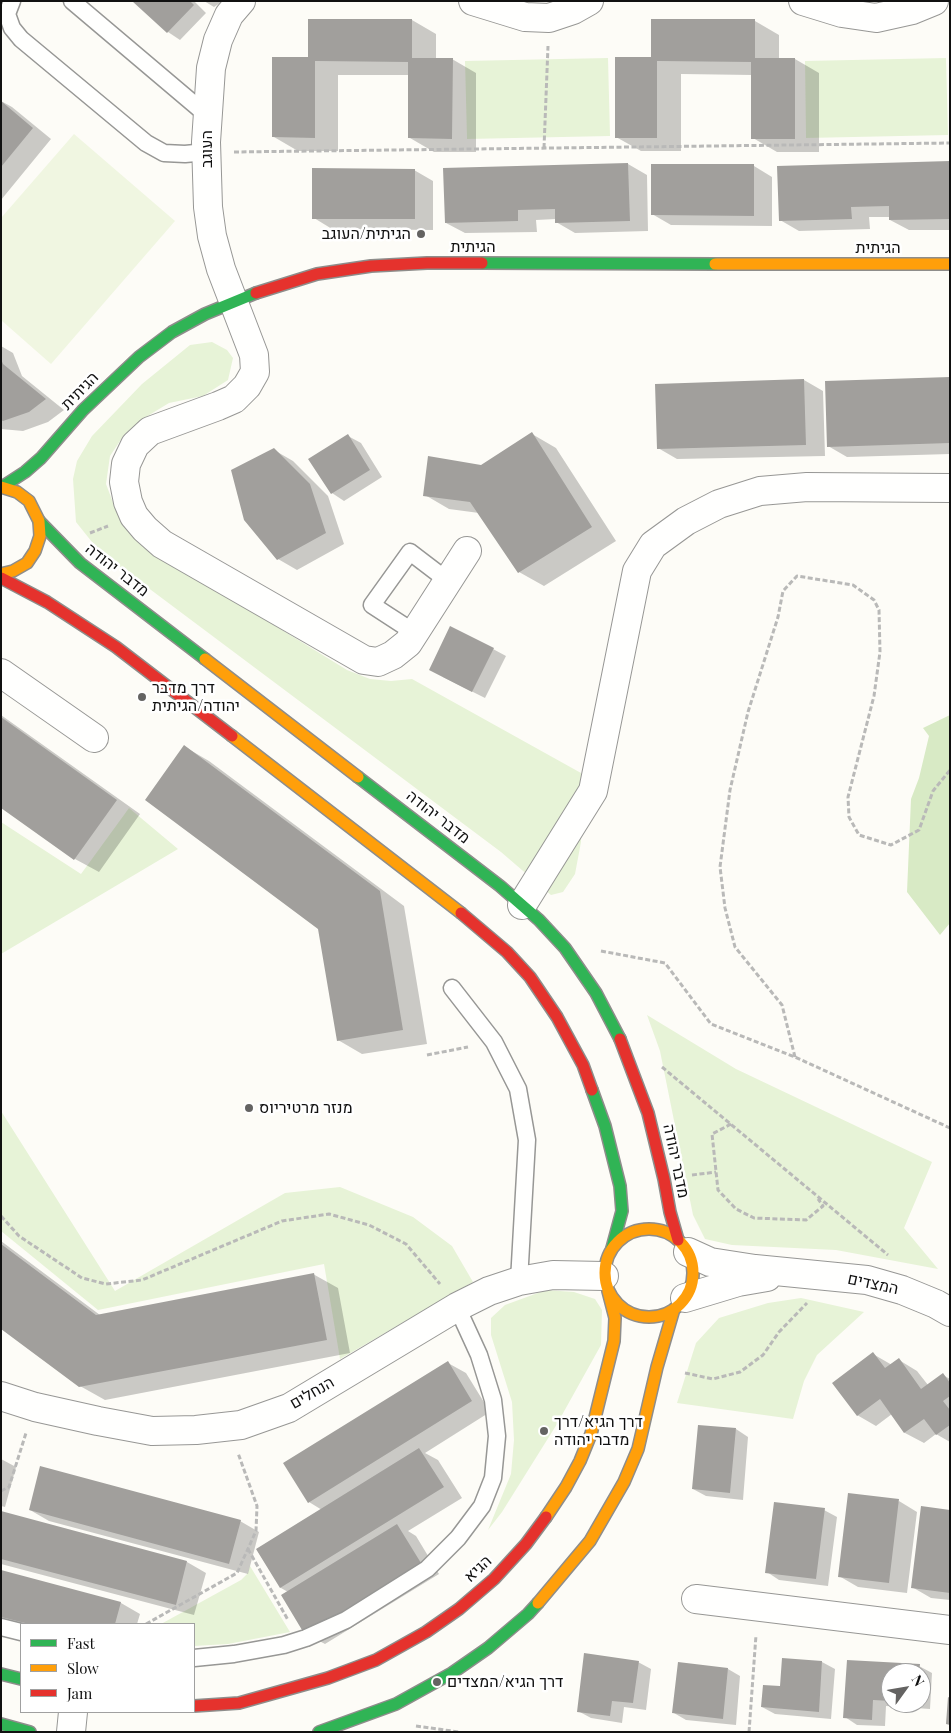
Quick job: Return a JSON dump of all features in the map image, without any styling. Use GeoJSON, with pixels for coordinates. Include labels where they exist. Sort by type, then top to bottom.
{"type":"FeatureCollection","features":[{"type":"Feature","properties":{"kind":"street","name":"העוגב"},"geometry":{"type":"LineString","coordinates":[[134,516],[128,502],[124,482],[126,464],[135,445],[150,431],[234,399],[247,386],[255,372],[254,355],[221,269],[212,236],[208,207],[206,152],[211,68],[218,40],[229,15],[241,1]]}},
{"type":"Feature","properties":{"kind":"street"},"geometry":{"type":"LineString","coordinates":[[473,1],[525,17],[549,18],[573,10],[589,1]]}},
{"type":"Feature","properties":{"kind":"street"},"geometry":{"type":"LineString","coordinates":[[803,1],[842,13],[876,18],[912,10],[934,1]]}},
{"type":"Feature","properties":{"kind":"street","name":"הגיתית"},"geometry":{"type":"LineString","coordinates":[[2,487],[25,472],[54,444],[83,410],[139,357],[172,332],[234,301],[275,286],[317,274],[371,266],[426,263],[950,264]]}},
{"type":"Feature","properties":{"kind":"street","name":"הגיתית"},"geometry":{"type":"LineString","coordinates":[[46,469],[54,444]]}},
{"type":"Feature","properties":{"kind":"street","name":"מדבר יהודה"},"geometry":{"type":"LineString","coordinates":[[2,487],[17,492],[29,501],[39,521],[60,544],[88,568],[500,886],[559,942],[596,993],[624,1047],[648,1113],[670,1212],[683,1246]]}},
{"type":"Feature","properties":{"kind":"street"},"geometry":{"type":"LineString","coordinates":[[522,905],[593,791],[637,571],[654,545],[686,521],[720,504],[760,491],[807,487],[950,488]]}},
{"type":"Feature","properties":{"kind":"street"},"geometry":{"type":"LineString","coordinates":[[33,509],[38,494]]}},
{"type":"Feature","properties":{"kind":"street"},"geometry":{"type":"LineString","coordinates":[[134,516],[162,544],[364,660],[378,662],[393,655],[408,643],[467,551]]}},
{"type":"Feature","properties":{"kind":"street"},"geometry":{"type":"LineString","coordinates":[[1,574],[13,571],[27,563],[35,551],[40,536],[39,521]]}},
{"type":"Feature","properties":{"kind":"street"},"geometry":{"type":"LineString","coordinates":[[1,578],[47,602],[116,647],[471,921],[507,952],[530,977],[557,1016],[582,1065],[605,1126],[620,1186],[622,1211],[612,1248],[606,1261],[606,1283],[615,1302],[625,1310],[637,1315],[650,1317],[662,1315],[679,1304]]}},
{"type":"Feature","properties":{"kind":"street"},"geometry":{"type":"LineString","coordinates":[[1,673],[94,738]]}},
{"type":"Feature","properties":{"kind":"street"},"geometry":{"type":"LineString","coordinates":[[319,1732],[396,1704],[452,1673],[488,1648],[528,1614],[569,1568],[590,1541],[612,1505],[638,1449],[658,1367],[679,1304],[690,1287],[693,1276],[692,1264],[683,1246],[666,1232],[651,1228],[636,1230],[622,1237],[612,1248]]}},
{"type":"Feature","properties":{"kind":"street","name":"המצדים"},"geometry":{"type":"LineString","coordinates":[[683,1246],[710,1262],[791,1273],[867,1280],[902,1290],[950,1312]]}},
{"type":"Feature","properties":{"kind":"street","name":"המצדים"},"geometry":{"type":"LineString","coordinates":[[679,1304],[746,1280],[791,1273]]}},
{"type":"Feature","properties":{"kind":"street","name":"הנחלים"},"geometry":{"type":"LineString","coordinates":[[1,1396],[35,1407],[152,1431],[196,1430],[241,1425],[289,1408],[457,1307],[489,1291],[553,1275],[606,1283]]}},
{"type":"Feature","properties":{"kind":"street","name":"הגיא"},"geometry":{"type":"LineString","coordinates":[[195,1706],[239,1703],[328,1678],[376,1660],[426,1632],[458,1609],[494,1579],[526,1544],[550,1512],[570,1481],[587,1443],[614,1341],[615,1318],[606,1283]]}},
{"type":"Feature","properties":{"kind":"street"},"geometry":{"type":"LineString","coordinates":[[696,1599],[950,1630]]}},
{"type":"Feature","properties":{"kind":"street"},"geometry":{"type":"LineString","coordinates":[[1,1674],[20,1679]]}},
{"type":"Feature","properties":{"kind":"street"},"geometry":{"type":"LineString","coordinates":[[71,1732],[73,1713]]}},
{"type":"Feature","properties":{"kind":"street"},"geometry":{"type":"LineString","coordinates":[[1,1724],[30,1732]]}},
{"type":"Feature","properties":{"kind":"lane"},"geometry":{"type":"LineString","coordinates":[[12,1],[7,14],[12,28],[21,40],[146,143],[164,153],[206,152]]}},
{"type":"Feature","properties":{"kind":"lane"},"geometry":{"type":"LineString","coordinates":[[72,1],[208,116]]}},
{"type":"Feature","properties":{"kind":"lane"},"geometry":{"type":"LineString","coordinates":[[415,633],[372,605],[410,552],[448,582]]}},
{"type":"Feature","properties":{"kind":"lane"},"geometry":{"type":"LineString","coordinates":[[452,988],[494,1042],[518,1089],[527,1140],[519,1282]]}},
{"type":"Feature","properties":{"kind":"lane"},"geometry":{"type":"LineString","coordinates":[[195,1658],[234,1654],[284,1645],[346,1620],[428,1570],[458,1538],[482,1506],[493,1478],[497,1436],[493,1400],[479,1356],[457,1307]]}},
{"type":"Feature","properties":{"kind":"lane"},"geometry":{"type":"LineString","coordinates":[[1,1627],[20,1632]]}},
{"type":"Feature","properties":{"kind":"path"},"geometry":{"type":"LineString","coordinates":[[544,148],[549,18]]}},
{"type":"Feature","properties":{"kind":"path"},"geometry":{"type":"LineString","coordinates":[[206,152],[950,143]]}},
{"type":"Feature","properties":{"kind":"path"},"geometry":{"type":"LineString","coordinates":[[60,544],[134,516]]}},
{"type":"Feature","properties":{"kind":"path"},"geometry":{"type":"LineString","coordinates":[[795,1057],[782,1005],[735,947],[724,908],[720,868],[730,790],[748,712],[778,617],[783,591],[797,576],[853,585],[874,600],[879,610],[880,652],[874,696],[848,798],[849,817],[858,836],[891,845],[919,830],[933,791],[950,770]]}},
{"type":"Feature","properties":{"kind":"path"},"geometry":{"type":"LineString","coordinates":[[559,942],[665,963],[711,1024],[795,1057],[950,1128]]}},
{"type":"Feature","properties":{"kind":"path"},"geometry":{"type":"LineString","coordinates":[[427,1055],[494,1042]]}},
{"type":"Feature","properties":{"kind":"path"},"geometry":{"type":"LineString","coordinates":[[657,1064],[890,1256]]}},
{"type":"Feature","properties":{"kind":"path"},"geometry":{"type":"LineString","coordinates":[[731,1124],[712,1134],[718,1190],[736,1209],[754,1218],[806,1220],[823,1206],[814,1194]]}},
{"type":"Feature","properties":{"kind":"path"},"geometry":{"type":"LineString","coordinates":[[1,1216],[19,1236],[82,1278],[106,1284],[142,1280],[282,1221],[329,1214],[370,1225],[406,1244],[434,1275],[457,1307]]}},
{"type":"Feature","properties":{"kind":"path"},"geometry":{"type":"LineString","coordinates":[[658,1367],[713,1378],[740,1372],[763,1355],[779,1332],[834,1276]]}},
{"type":"Feature","properties":{"kind":"path"},"geometry":{"type":"LineString","coordinates":[[1,1491],[9,1487],[35,1407]]}},
{"type":"Feature","properties":{"kind":"path"},"geometry":{"type":"LineString","coordinates":[[148,1623],[237,1573],[256,1531],[257,1506],[228,1426]]}},
{"type":"Feature","properties":{"kind":"path"},"geometry":{"type":"LineString","coordinates":[[248,1549],[300,1640]]}},
{"type":"Feature","properties":{"kind":"path"},"geometry":{"type":"LineString","coordinates":[[749,1732],[758,1607]]}},
{"type":"Feature","properties":{"kind":"green space"},"geometry":{"type":"Polygon","coordinates":[[[608,58],[610,136],[467,139],[465,61],[608,58]]]}},
{"type":"Feature","properties":{"kind":"green space"},"geometry":{"type":"Polygon","coordinates":[[[946,58],[948,135],[806,138],[805,61],[946,58]]]}},
{"type":"Feature","properties":{"kind":"green space"},"geometry":{"type":"Polygon","coordinates":[[[74,134],[175,221],[51,364],[1,320],[1,218],[74,134]]]}},
{"type":"Feature","properties":{"kind":"green space"},"geometry":{"type":"Polygon","coordinates":[[[212,342],[227,350],[233,358],[228,380],[203,396],[169,403],[141,420],[124,435],[110,456],[106,484],[117,513],[139,542],[347,670],[370,679],[391,681],[412,679],[581,773],[581,842],[575,874],[563,892],[551,895],[501,852],[115,563],[96,547],[76,522],[73,479],[77,461],[92,436],[142,384],[190,345],[212,342]]]}},
{"type":"Feature","properties":{"kind":"green space"},"geometry":{"type":"Polygon","coordinates":[[[950,715],[950,923],[940,935],[907,892],[911,799],[919,778],[929,736],[923,728],[950,715]]]}},
{"type":"Feature","properties":{"kind":"green space"},"geometry":{"type":"Polygon","coordinates":[[[129,808],[178,849],[1,954],[1,822],[81,874],[129,808]]]}},
{"type":"Feature","properties":{"kind":"green space"},"geometry":{"type":"Polygon","coordinates":[[[647,1015],[736,1069],[932,1162],[904,1228],[938,1269],[836,1250],[732,1245],[705,1239],[693,1215],[660,1051],[647,1015]]]}},
{"type":"Feature","properties":{"kind":"green space"},"geometry":{"type":"Polygon","coordinates":[[[1,1111],[115,1291],[285,1193],[340,1187],[413,1217],[452,1246],[473,1282],[340,1359],[324,1264],[98,1310],[1,1231],[1,1111]]]}},
{"type":"Feature","properties":{"kind":"green space"},"geometry":{"type":"Polygon","coordinates":[[[546,1290],[574,1292],[595,1299],[602,1310],[601,1345],[557,1424],[502,1512],[488,1530],[511,1474],[514,1440],[512,1402],[491,1335],[491,1318],[505,1305],[546,1290]]]}},
{"type":"Feature","properties":{"kind":"green space"},"geometry":{"type":"Polygon","coordinates":[[[801,1298],[864,1312],[817,1355],[804,1381],[793,1419],[677,1403],[696,1343],[719,1318],[768,1303],[801,1298]]]}},
{"type":"Feature","properties":{"kind":"green space"},"geometry":{"type":"Polygon","coordinates":[[[250,1566],[290,1632],[228,1644],[195,1646],[195,1623],[163,1623],[241,1580],[248,1573],[250,1566]]]}},
{"type":"Feature","properties":{"kind":"building"},"geometry":{"type":"Polygon","coordinates":[[[132,1],[190,1],[194,5],[167,33],[132,1]]]}},
{"type":"Feature","properties":{"kind":"building"},"geometry":{"type":"Polygon","coordinates":[[[308,19],[412,19],[412,58],[453,58],[452,139],[408,138],[408,62],[315,61],[315,138],[272,137],[272,57],[308,57],[308,19]]]}},
{"type":"Feature","properties":{"kind":"building"},"geometry":{"type":"Polygon","coordinates":[[[651,19],[755,19],[755,58],[795,58],[795,139],[751,139],[751,62],[657,61],[657,138],[615,138],[615,57],[651,57],[651,19]]]}},
{"type":"Feature","properties":{"kind":"building"},"geometry":{"type":"Polygon","coordinates":[[[1,101],[33,128],[1,167],[1,101]]]}},
{"type":"Feature","properties":{"kind":"building"},"geometry":{"type":"Polygon","coordinates":[[[950,161],[950,219],[889,220],[889,206],[851,207],[852,219],[779,221],[777,166],[950,161]]]}},
{"type":"Feature","properties":{"kind":"building"},"geometry":{"type":"Polygon","coordinates":[[[628,163],[630,221],[555,223],[555,209],[518,210],[518,221],[445,223],[443,168],[628,163]]]}},
{"type":"Feature","properties":{"kind":"building"},"geometry":{"type":"Polygon","coordinates":[[[651,164],[754,164],[754,216],[651,215],[651,164]]]}},
{"type":"Feature","properties":{"kind":"building"},"geometry":{"type":"Polygon","coordinates":[[[312,168],[415,169],[415,219],[312,219],[312,168]]]}},
{"type":"Feature","properties":{"kind":"building"},"geometry":{"type":"Polygon","coordinates":[[[1,359],[3,364],[46,399],[29,412],[3,421],[1,420],[1,359]]]}},
{"type":"Feature","properties":{"kind":"building"},"geometry":{"type":"Polygon","coordinates":[[[950,377],[950,443],[827,447],[825,381],[950,377]]]}},
{"type":"Feature","properties":{"kind":"building"},"geometry":{"type":"Polygon","coordinates":[[[804,379],[806,445],[657,449],[655,384],[804,379]]]}},
{"type":"Feature","properties":{"kind":"building"},"geometry":{"type":"Polygon","coordinates":[[[532,432],[592,527],[518,573],[470,502],[423,496],[428,456],[481,465],[532,432]]]}},
{"type":"Feature","properties":{"kind":"building"},"geometry":{"type":"Polygon","coordinates":[[[348,434],[370,470],[331,494],[308,459],[348,434]]]}},
{"type":"Feature","properties":{"kind":"building"},"geometry":{"type":"Polygon","coordinates":[[[274,448],[310,484],[326,533],[277,560],[244,520],[231,470],[274,448]]]}},
{"type":"Feature","properties":{"kind":"building"},"geometry":{"type":"Polygon","coordinates":[[[450,626],[494,648],[472,692],[429,670],[450,626]]]}},
{"type":"Feature","properties":{"kind":"building"},"geometry":{"type":"Polygon","coordinates":[[[1,717],[117,800],[74,860],[1,808],[1,717]]]}},
{"type":"Feature","properties":{"kind":"building"},"geometry":{"type":"Polygon","coordinates":[[[184,745],[380,891],[403,1030],[337,1041],[318,929],[145,800],[184,745]]]}},
{"type":"Feature","properties":{"kind":"building"},"geometry":{"type":"Polygon","coordinates":[[[1,1244],[96,1315],[314,1273],[327,1340],[79,1387],[1,1329],[1,1244]]]}},
{"type":"Feature","properties":{"kind":"building"},"geometry":{"type":"Polygon","coordinates":[[[873,1352],[885,1368],[899,1358],[921,1389],[943,1373],[950,1383],[950,1396],[943,1401],[950,1410],[950,1425],[936,1435],[924,1419],[904,1433],[880,1399],[857,1416],[832,1383],[873,1352]]]}},
{"type":"Feature","properties":{"kind":"building"},"geometry":{"type":"Polygon","coordinates":[[[448,1361],[472,1401],[308,1503],[283,1463],[448,1361]]]}},
{"type":"Feature","properties":{"kind":"building"},"geometry":{"type":"Polygon","coordinates":[[[698,1425],[736,1428],[730,1493],[692,1489],[698,1425]]]}},
{"type":"Feature","properties":{"kind":"building"},"geometry":{"type":"Polygon","coordinates":[[[419,1448],[444,1487],[280,1588],[256,1549],[419,1448]]]}},
{"type":"Feature","properties":{"kind":"building"},"geometry":{"type":"Polygon","coordinates":[[[40,1466],[241,1520],[229,1564],[29,1510],[40,1466]]]}},
{"type":"Feature","properties":{"kind":"building"},"geometry":{"type":"Polygon","coordinates":[[[848,1493],[899,1499],[889,1583],[838,1577],[848,1493]]]}},
{"type":"Feature","properties":{"kind":"building"},"geometry":{"type":"Polygon","coordinates":[[[774,1502],[825,1508],[816,1579],[765,1573],[774,1502]]]}},
{"type":"Feature","properties":{"kind":"building"},"geometry":{"type":"Polygon","coordinates":[[[921,1506],[950,1510],[950,1593],[911,1588],[921,1506]]]}},
{"type":"Feature","properties":{"kind":"building"},"geometry":{"type":"Polygon","coordinates":[[[1,1511],[187,1561],[176,1605],[1,1559],[1,1511]]]}},
{"type":"Feature","properties":{"kind":"building"},"geometry":{"type":"Polygon","coordinates":[[[397,1524],[421,1563],[305,1635],[281,1595],[397,1524]]]}},
{"type":"Feature","properties":{"kind":"building"},"geometry":{"type":"Polygon","coordinates":[[[1,1570],[121,1602],[115,1623],[25,1623],[1,1617],[1,1570]]]}},
{"type":"Feature","properties":{"kind":"building"},"geometry":{"type":"Polygon","coordinates":[[[584,1653],[639,1661],[633,1703],[612,1701],[610,1716],[577,1712],[584,1653]]]}},
{"type":"Feature","properties":{"kind":"building"},"geometry":{"type":"Polygon","coordinates":[[[782,1658],[822,1661],[819,1712],[761,1707],[763,1685],[780,1686],[782,1658]]]}},
{"type":"Feature","properties":{"kind":"building"},"geometry":{"type":"Polygon","coordinates":[[[847,1660],[902,1663],[881,1663],[881,1700],[873,1700],[872,1720],[843,1718],[847,1660]]]}},
{"type":"Feature","properties":{"kind":"building"},"geometry":{"type":"Polygon","coordinates":[[[678,1662],[728,1668],[723,1719],[672,1713],[678,1662]]]}},
{"type":"Feature","properties":{"kind":"building"},"geometry":{"type":"Polygon","coordinates":[[[948,1697],[950,1698],[950,1725],[946,1724],[948,1697]]]}},
{"type":"Feature","properties":{"kind":"traffic: fast"},"geometry":{"type":"LineString","coordinates":[[482,263],[715,264]]}},
{"type":"Feature","properties":{"kind":"traffic: fast"},"geometry":{"type":"LineString","coordinates":[[2,487],[25,472],[41,458],[83,410],[139,357],[172,332],[205,314],[256,293]]}},
{"type":"Feature","properties":{"kind":"traffic: fast"},"geometry":{"type":"LineString","coordinates":[[39,521],[80,563],[205,659]]}},
{"type":"Feature","properties":{"kind":"traffic: fast"},"geometry":{"type":"LineString","coordinates":[[358,777],[500,886],[539,920],[565,948],[596,993],[620,1039]]}},
{"type":"Feature","properties":{"kind":"traffic: fast"},"geometry":{"type":"LineString","coordinates":[[592,1090],[605,1126],[620,1186],[622,1211],[612,1248]]}},
{"type":"Feature","properties":{"kind":"traffic: fast"},"geometry":{"type":"LineString","coordinates":[[319,1732],[396,1704],[452,1673],[488,1648],[538,1603]]}},
{"type":"Feature","properties":{"kind":"traffic: fast"},"geometry":{"type":"LineString","coordinates":[[1,1674],[20,1679]]}},
{"type":"Feature","properties":{"kind":"traffic: fast"},"geometry":{"type":"LineString","coordinates":[[1,1724],[30,1732]]}},
{"type":"Feature","properties":{"kind":"traffic: slow"},"geometry":{"type":"LineString","coordinates":[[715,264],[950,264]]}},
{"type":"Feature","properties":{"kind":"traffic: slow"},"geometry":{"type":"LineString","coordinates":[[1,487],[17,492],[29,501],[39,521],[40,536],[35,551],[27,563],[13,571],[1,574]]}},
{"type":"Feature","properties":{"kind":"traffic: slow"},"geometry":{"type":"LineString","coordinates":[[205,659],[358,777]]}},
{"type":"Feature","properties":{"kind":"traffic: slow"},"geometry":{"type":"LineString","coordinates":[[232,736],[461,913]]}},
{"type":"Feature","properties":{"kind":"traffic: slow"},"geometry":{"type":"LineString","coordinates":[[649,1229],[666,1232],[680,1242],[690,1256],[693,1273],[690,1290],[680,1304],[666,1314],[649,1317],[632,1314],[618,1304],[608,1290],[605,1273],[608,1256],[618,1242],[632,1232],[649,1229]]}},
{"type":"Feature","properties":{"kind":"traffic: slow"},"geometry":{"type":"LineString","coordinates":[[546,1517],[566,1487],[580,1461],[591,1434],[614,1341],[615,1318],[608,1291]]}},
{"type":"Feature","properties":{"kind":"traffic: slow"},"geometry":{"type":"LineString","coordinates":[[538,1603],[590,1541],[624,1482],[638,1449],[657,1367],[674,1309]]}},
{"type":"Feature","properties":{"kind":"traffic: jam"},"geometry":{"type":"LineString","coordinates":[[256,293],[317,274],[371,266],[482,263]]}},
{"type":"Feature","properties":{"kind":"traffic: jam"},"geometry":{"type":"LineString","coordinates":[[1,578],[47,602],[116,647],[232,736]]}},
{"type":"Feature","properties":{"kind":"traffic: jam"},"geometry":{"type":"LineString","coordinates":[[461,913],[507,952],[530,977],[557,1017],[583,1065],[592,1090]]}},
{"type":"Feature","properties":{"kind":"traffic: jam"},"geometry":{"type":"LineString","coordinates":[[620,1039],[648,1113],[678,1240]]}},
{"type":"Feature","properties":{"kind":"traffic: jam"},"geometry":{"type":"LineString","coordinates":[[195,1706],[239,1703],[328,1678],[376,1660],[426,1632],[459,1609],[494,1579],[526,1544],[546,1517]]}},
{"type":"Feature","properties":{"kind":"place","name":"הגיתית/העוגב"},"geometry":{"type":"Point","coordinates":[421,234]}},
{"type":"Feature","properties":{"kind":"place","name":"דרך מדבר יהודה/הגיתית"},"geometry":{"type":"Point","coordinates":[142,697]}},
{"type":"Feature","properties":{"kind":"place","name":"מנזר מרטיריוס"},"geometry":{"type":"Point","coordinates":[249,1108]}},
{"type":"Feature","properties":{"kind":"place","name":"דרך הגיא/דרך מדבר יהודה"},"geometry":{"type":"Point","coordinates":[544,1431]}},
{"type":"Feature","properties":{"kind":"place","name":"דרך הגיא/המצדים"},"geometry":{"type":"Point","coordinates":[437,1682]}}]}
